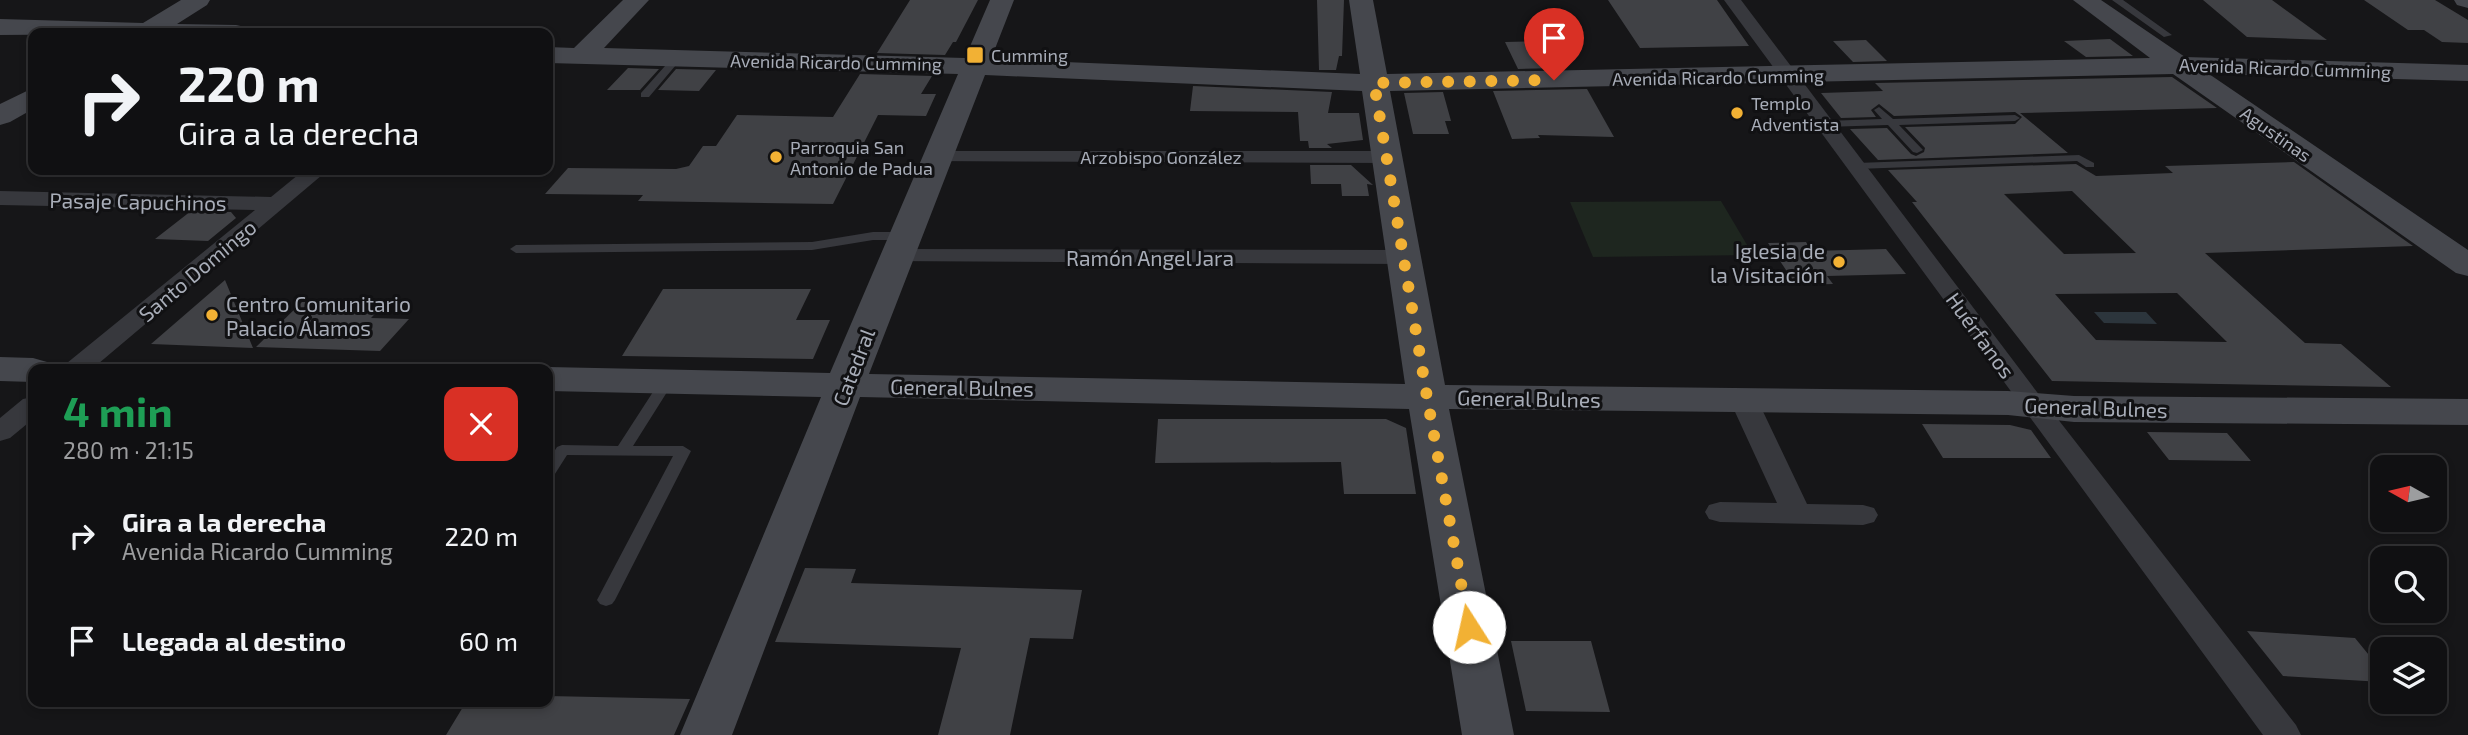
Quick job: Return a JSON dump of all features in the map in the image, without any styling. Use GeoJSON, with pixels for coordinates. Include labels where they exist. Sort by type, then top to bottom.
{"type":"FeatureCollection","features":[{"type":"Feature","properties":{"kind":"main road"},"geometry":{"type":"LineString","coordinates":[[152,28],[198,0]]}},
{"type":"Feature","properties":{"kind":"main road"},"geometry":{"type":"LineString","coordinates":[[589,49],[637,0]]}},
{"type":"Feature","properties":{"kind":"main road","name":"Catedral"},"geometry":{"type":"LineString","coordinates":[[706,735],[900,246],[1002,0]]}},
{"type":"Feature","properties":{"kind":"main road"},"geometry":{"type":"LineString","coordinates":[[1362,0],[1427,397],[1489,735]]}},
{"type":"Feature","properties":{"kind":"main road","name":"Agustinas"},"geometry":{"type":"LineString","coordinates":[[2085,0],[2168,51],[2468,266]]}},
{"type":"Feature","properties":{"kind":"main road"},"geometry":{"type":"LineString","coordinates":[[0,27],[29,28]]}},
{"type":"Feature","properties":{"kind":"main road"},"geometry":{"type":"LineString","coordinates":[[0,42],[28,43]]}},
{"type":"Feature","properties":{"kind":"main road","name":"Avenida Ricardo Cumming"},"geometry":{"type":"LineString","coordinates":[[553,42],[677,59],[976,59]]}},
{"type":"Feature","properties":{"kind":"main road","name":"Avenida Ricardo Cumming"},"geometry":{"type":"LineString","coordinates":[[553,54],[589,49],[976,59],[1373,75],[1783,68],[2168,51],[2468,60]]}},
{"type":"Feature","properties":{"kind":"main road","name":"Avenida Ricardo Cumming"},"geometry":{"type":"LineString","coordinates":[[2168,51],[2468,74]]}},
{"type":"Feature","properties":{"kind":"main road"},"geometry":{"type":"LineString","coordinates":[[0,116],[28,100]]}},
{"type":"Feature","properties":{"kind":"main road"},"geometry":{"type":"LineString","coordinates":[[0,369],[28,370]]}},
{"type":"Feature","properties":{"kind":"main road","name":"General Bulnes"},"geometry":{"type":"LineString","coordinates":[[553,379],[2033,406],[2074,410],[2468,412]]}},
{"type":"Feature","properties":{"kind":"street","name":"Huérfanos"},"geometry":{"type":"LineString","coordinates":[[1732,0],[2033,406],[2283,735]]}},
{"type":"Feature","properties":{"kind":"street","name":"Arzobispo González"},"geometry":{"type":"LineString","coordinates":[[936,157],[1387,157]]}},
{"type":"Feature","properties":{"kind":"street","name":"Santo Domingo"},"geometry":{"type":"LineString","coordinates":[[82,364],[311,175]]}},
{"type":"Feature","properties":{"kind":"street","name":"Pasaje Capuchinos"},"geometry":{"type":"LineString","coordinates":[[0,198],[276,204]]}},
{"type":"Feature","properties":{"kind":"street","name":"Ramón Angel Jara"},"geometry":{"type":"LineString","coordinates":[[900,246],[1403,257]]}},
{"type":"Feature","properties":{"kind":"street"},"geometry":{"type":"LineString","coordinates":[[1744,401],[1797,514]]}},
{"type":"Feature","properties":{"kind":"street"},"geometry":{"type":"LineString","coordinates":[[0,432],[28,409]]}},
{"type":"Feature","properties":{"kind":"street"},"geometry":{"type":"LineString","coordinates":[[1720,512],[1863,515]]}},
{"type":"Feature","properties":{"kind":"lane"},"geometry":{"type":"LineString","coordinates":[[2117,0],[2168,51]]}},
{"type":"Feature","properties":{"kind":"lane"},"geometry":{"type":"LineString","coordinates":[[645,95],[677,59]]}},
{"type":"Feature","properties":{"kind":"lane"},"geometry":{"type":"LineString","coordinates":[[1879,110],[1917,150]]}},
{"type":"Feature","properties":{"kind":"lane"},"geometry":{"type":"LineString","coordinates":[[1825,124],[2015,118]]}},
{"type":"Feature","properties":{"kind":"lane"},"geometry":{"type":"LineString","coordinates":[[1857,166],[2079,158],[2090,165]]}},
{"type":"Feature","properties":{"kind":"lane"},"geometry":{"type":"LineString","coordinates":[[516,249],[812,246],[873,236],[900,246]]}},
{"type":"Feature","properties":{"kind":"lane"},"geometry":{"type":"LineString","coordinates":[[622,451],[667,381]]}},
{"type":"Feature","properties":{"kind":"lane"},"geometry":{"type":"LineString","coordinates":[[553,465],[562,450],[683,451],[606,600]]}},
{"type":"Feature","properties":{"kind":"shaded area"},"geometry":{"type":"Polygon","coordinates":[[[1721,201],[1753,255],[1593,257],[1570,202],[1721,201]]]}},
{"type":"Feature","properties":{"kind":"shaded area"},"geometry":{"type":"Polygon","coordinates":[[[2094,312],[2146,312],[2157,324],[2104,323],[2094,312]]]}},
{"type":"Feature","properties":{"kind":"building"},"geometry":{"type":"Polygon","coordinates":[[[910,0],[978,0],[956,42],[953,42],[945,55],[877,53],[910,0]]]}},
{"type":"Feature","properties":{"kind":"building"},"geometry":{"type":"Polygon","coordinates":[[[1317,0],[1344,0],[1342,56],[1339,56],[1336,70],[1319,70],[1317,0]]]}},
{"type":"Feature","properties":{"kind":"building"},"geometry":{"type":"Polygon","coordinates":[[[1608,0],[1717,0],[1749,46],[1640,48],[1608,0]]]}},
{"type":"Feature","properties":{"kind":"building"},"geometry":{"type":"Polygon","coordinates":[[[2203,0],[2272,0],[2327,40],[2247,37],[2203,0]]]}},
{"type":"Feature","properties":{"kind":"building"},"geometry":{"type":"Polygon","coordinates":[[[2364,0],[2435,0],[2468,20],[2468,43],[2442,42],[2424,30],[2408,30],[2364,0]]]}},
{"type":"Feature","properties":{"kind":"building"},"geometry":{"type":"Polygon","coordinates":[[[2110,39],[2133,56],[2086,57],[2064,41],[2110,39]]]}},
{"type":"Feature","properties":{"kind":"building"},"geometry":{"type":"Polygon","coordinates":[[[1866,40],[1887,61],[1853,62],[1833,41],[1866,40]]]}},
{"type":"Feature","properties":{"kind":"building"},"geometry":{"type":"Polygon","coordinates":[[[1547,41],[1561,68],[1518,69],[1505,42],[1547,41]]]}},
{"type":"Feature","properties":{"kind":"building"},"geometry":{"type":"Polygon","coordinates":[[[628,68],[659,69],[640,90],[607,90],[628,68]]]}},
{"type":"Feature","properties":{"kind":"building"},"geometry":{"type":"Polygon","coordinates":[[[676,69],[716,70],[699,91],[658,90],[676,69]]]}},
{"type":"Feature","properties":{"kind":"building","name":"Parroquia San Antonio de Padua"},"geometry":{"type":"Polygon","coordinates":[[[860,74],[932,76],[921,94],[936,94],[926,116],[878,115],[833,204],[638,201],[643,195],[545,194],[568,168],[676,169],[689,166],[703,146],[716,146],[737,115],[833,117],[860,74]]]}},
{"type":"Feature","properties":{"kind":"building"},"geometry":{"type":"Polygon","coordinates":[[[2172,77],[2217,108],[2020,113],[2068,153],[1878,160],[1850,129],[1887,128],[1916,156],[1924,152],[1925,148],[1905,127],[2015,124],[2022,117],[2015,112],[1894,116],[1879,104],[1871,110],[1876,117],[1841,118],[1821,93],[1883,91],[1875,83],[2172,77]]]}},
{"type":"Feature","properties":{"kind":"building"},"geometry":{"type":"Polygon","coordinates":[[[1193,86],[1332,92],[1328,113],[1359,113],[1363,140],[1327,144],[1332,148],[1309,148],[1308,141],[1300,141],[1298,112],[1190,111],[1193,86]]]}},
{"type":"Feature","properties":{"kind":"building"},"geometry":{"type":"Polygon","coordinates":[[[1587,89],[1614,137],[1538,135],[1540,138],[1512,139],[1493,91],[1587,89]]]}},
{"type":"Feature","properties":{"kind":"building"},"geometry":{"type":"Polygon","coordinates":[[[1443,92],[1451,121],[1445,121],[1449,134],[1413,134],[1404,93],[1443,92]]]}},
{"type":"Feature","properties":{"kind":"building"},"geometry":{"type":"Polygon","coordinates":[[[2294,162],[2413,246],[2205,253],[2305,343],[2341,344],[2391,387],[2052,381],[1912,202],[1917,202],[1888,170],[2076,164],[2096,176],[2173,173],[2165,166],[2294,162]],[[2072,191],[2004,194],[2064,254],[2136,253],[2072,191]],[[2177,293],[2055,294],[2096,340],[2227,342],[2177,293]]]}},
{"type":"Feature","properties":{"kind":"building"},"geometry":{"type":"Polygon","coordinates":[[[1310,165],[1351,165],[1373,185],[1367,184],[1369,196],[1342,196],[1341,184],[1311,184],[1310,165]]]}},
{"type":"Feature","properties":{"kind":"building"},"geometry":{"type":"Polygon","coordinates":[[[191,211],[231,212],[236,218],[208,241],[155,239],[191,211]]]}},
{"type":"Feature","properties":{"kind":"building","name":"Iglesia de la Visitación"},"geometry":{"type":"Polygon","coordinates":[[[1806,242],[1811,251],[1886,249],[1906,274],[1827,276],[1833,284],[1796,285],[1768,243],[1806,242]]]}},
{"type":"Feature","properties":{"kind":"building","name":"Centro Comunitario Palacio Álamos"},"geometry":{"type":"Polygon","coordinates":[[[225,280],[253,348],[151,344],[225,280]]]}},
{"type":"Feature","properties":{"kind":"building"},"geometry":{"type":"Polygon","coordinates":[[[663,289],[811,289],[796,320],[830,320],[813,359],[622,356],[663,289]]]}},
{"type":"Feature","properties":{"kind":"building"},"geometry":{"type":"Polygon","coordinates":[[[302,302],[385,303],[371,318],[409,319],[380,351],[256,347],[302,302]]]}},
{"type":"Feature","properties":{"kind":"building"},"geometry":{"type":"Polygon","coordinates":[[[1158,419],[1386,419],[1406,428],[1416,494],[1344,494],[1341,462],[1155,463],[1158,419]]]}},
{"type":"Feature","properties":{"kind":"building"},"geometry":{"type":"Polygon","coordinates":[[[1922,424],[2010,425],[2031,430],[2051,458],[1943,458],[1922,424]]]}},
{"type":"Feature","properties":{"kind":"building"},"geometry":{"type":"Polygon","coordinates":[[[2147,432],[2227,433],[2251,461],[2169,460],[2147,432]]]}},
{"type":"Feature","properties":{"kind":"building"},"geometry":{"type":"Polygon","coordinates":[[[805,568],[856,569],[851,583],[1082,590],[1073,639],[1030,638],[1010,735],[938,735],[961,648],[775,642],[805,568]]]}},
{"type":"Feature","properties":{"kind":"building"},"geometry":{"type":"Polygon","coordinates":[[[2247,631],[2355,638],[2370,656],[2370,681],[2283,676],[2247,631]]]}},
{"type":"Feature","properties":{"kind":"building"},"geometry":{"type":"Polygon","coordinates":[[[1511,641],[1591,641],[1610,712],[1526,711],[1511,641]]]}},
{"type":"Feature","properties":{"kind":"building"},"geometry":{"type":"Polygon","coordinates":[[[553,696],[690,699],[674,735],[446,735],[463,707],[553,707],[553,696]]]}},
{"type":"Feature","properties":{"kind":"place","name":"Cumming"},"geometry":{"type":"Point","coordinates":[975,55]}},
{"type":"Feature","properties":{"kind":"place","name":"Templo Adventista"},"geometry":{"type":"Point","coordinates":[1737,113]}},
{"type":"Feature","properties":{"kind":"place","name":"Parroquia San Antonio de Padua"},"geometry":{"type":"Point","coordinates":[776,157]}},
{"type":"Feature","properties":{"kind":"place","name":"Iglesia de la Visitación"},"geometry":{"type":"Point","coordinates":[1839,262]}},
{"type":"Feature","properties":{"kind":"place","name":"Centro Comunitario Palacio Álamos"},"geometry":{"type":"Point","coordinates":[212,315]}},
{"type":"Feature","properties":{"kind":"route"},"geometry":{"type":"LineString","coordinates":[[1469,627],[1374,83],[1554,80]]}}]}
